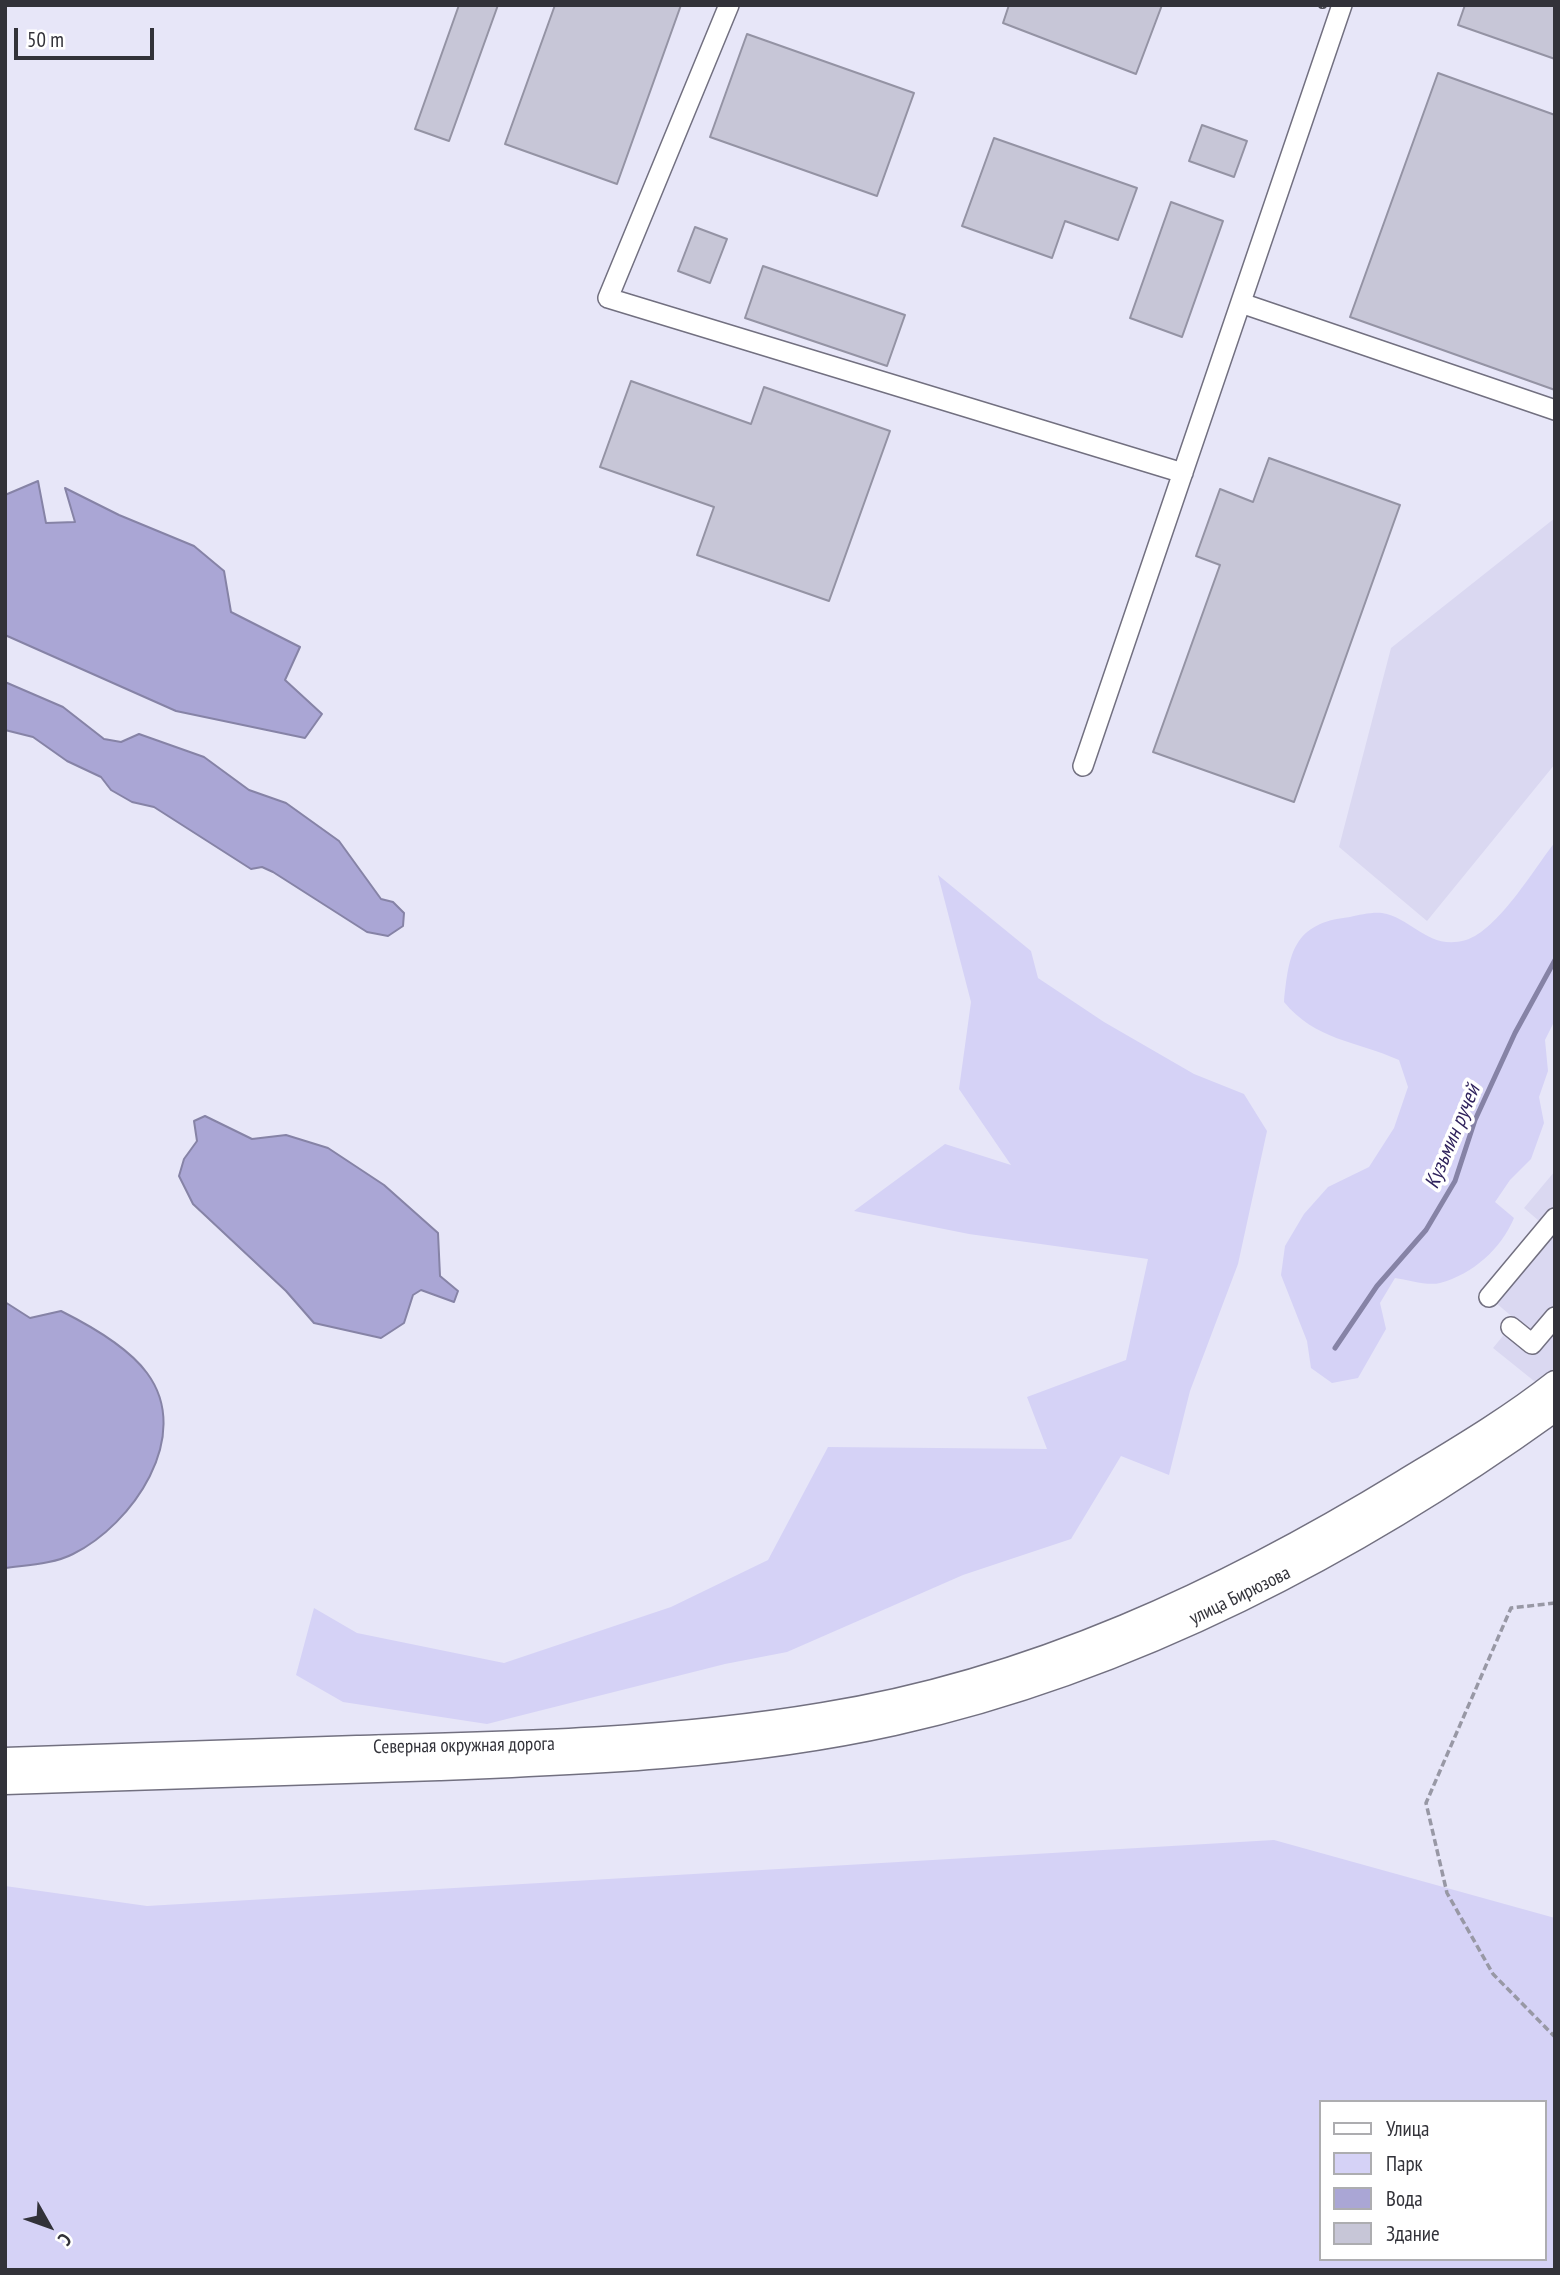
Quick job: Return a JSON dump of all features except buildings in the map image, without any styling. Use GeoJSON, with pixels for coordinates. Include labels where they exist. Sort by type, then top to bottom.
{"type":"FeatureCollection","features":[{"type":"Feature","properties":{"kind":"main road","name":"улица Бирюзова"},"geometry":{"type":"LineString","coordinates":[[920,1695],[1034,1661],[1154,1616],[1254,1568],[1440,1460],[1555,1383]]}},
{"type":"Feature","properties":{"kind":"main road","name":"улица Бирюзова"},"geometry":{"type":"LineString","coordinates":[[896,1722],[1019,1689],[1131,1648],[1248,1595],[1481,1462],[1555,1409]]}},
{"type":"Feature","properties":{"kind":"main road","name":"Северная окружная дорога"},"geometry":{"type":"LineString","coordinates":[[5,1760],[556,1744],[668,1735],[824,1715],[920,1695]]}},
{"type":"Feature","properties":{"kind":"main road","name":"Северная окружная дорога"},"geometry":{"type":"LineString","coordinates":[[5,1782],[570,1763],[802,1740],[896,1722]]}},
{"type":"Feature","properties":{"kind":"street"},"geometry":{"type":"LineString","coordinates":[[729,5],[608,298],[1183,472]]}},
{"type":"Feature","properties":{"kind":"street"},"geometry":{"type":"LineString","coordinates":[[1083,766],[1342,5]]}},
{"type":"Feature","properties":{"kind":"street"},"geometry":{"type":"LineString","coordinates":[[1241,303],[1555,410]]}},
{"type":"Feature","properties":{"kind":"street"},"geometry":{"type":"LineString","coordinates":[[1489,1297],[1555,1218]]}},
{"type":"Feature","properties":{"kind":"street"},"geometry":{"type":"LineString","coordinates":[[1511,1327],[1532,1344],[1555,1317]]}},
{"type":"Feature","properties":{"kind":"path"},"geometry":{"type":"LineString","coordinates":[[1555,1603],[1511,1608],[1426,1803],[1447,1893],[1493,1974],[1555,2037]]}},
{"type":"Feature","properties":{"kind":"shaded area"},"geometry":{"type":"Polygon","coordinates":[[[1555,518],[1555,764],[1427,921],[1339,847],[1391,648],[1555,518]]]}},
{"type":"Feature","properties":{"kind":"shaded area"},"geometry":{"type":"Polygon","coordinates":[[[1555,1171],[1555,1366],[1539,1385],[1493,1348],[1516,1320],[1489,1297],[1546,1227],[1524,1208],[1555,1171]]]}},
{"type":"Feature","properties":{"kind":"green space"},"geometry":{"type":"Polygon","coordinates":[[[1555,842],[1555,1020],[1545,1040],[1548,1071],[1539,1097],[1544,1123],[1531,1159],[1510,1180],[1495,1202],[1514,1218],[1494,1250],[1464,1273],[1435,1284],[1395,1278],[1380,1303],[1386,1329],[1358,1378],[1332,1383],[1311,1368],[1307,1341],[1281,1275],[1285,1246],[1304,1214],[1328,1187],[1369,1167],[1394,1128],[1408,1087],[1399,1060],[1323,1032],[1296,1015],[1284,1002],[1292,955],[1305,934],[1316,926],[1331,920],[1374,913],[1393,916],[1441,941],[1466,940],[1478,934],[1503,912],[1555,842]]]}},
{"type":"Feature","properties":{"kind":"green space"},"geometry":{"type":"Polygon","coordinates":[[[938,875],[1031,951],[1038,978],[1104,1022],[1194,1074],[1244,1094],[1267,1131],[1238,1264],[1190,1391],[1169,1475],[1121,1456],[1071,1539],[963,1575],[787,1652],[725,1664],[487,1724],[343,1702],[296,1675],[314,1608],[357,1633],[504,1663],[671,1607],[768,1560],[828,1447],[1047,1449],[1027,1397],[1126,1360],[1148,1259],[969,1234],[854,1211],[945,1144],[1011,1165],[959,1089],[971,1002],[938,875]]]}},
{"type":"Feature","properties":{"kind":"green space"},"geometry":{"type":"Polygon","coordinates":[[[1274,1840],[1555,1918],[1555,2270],[5,2270],[5,1886],[147,1906],[1274,1840]]]}},
{"type":"Feature","properties":{"kind":"water"},"geometry":{"type":"Polygon","coordinates":[[[38,481],[46,523],[75,522],[65,488],[119,515],[194,546],[224,571],[231,612],[300,647],[285,680],[322,714],[305,738],[176,711],[5,635],[5,495],[38,481]]]}},
{"type":"Feature","properties":{"kind":"water"},"geometry":{"type":"Polygon","coordinates":[[[5,682],[63,707],[104,739],[121,742],[139,734],[204,757],[249,790],[286,803],[339,841],[381,899],[393,902],[404,913],[403,926],[388,936],[367,932],[273,872],[262,867],[251,869],[154,807],[132,802],[111,790],[101,777],[67,761],[33,737],[5,730],[5,682]]]}},
{"type":"Feature","properties":{"kind":"water"},"geometry":{"type":"Polygon","coordinates":[[[205,1116],[252,1139],[286,1135],[328,1148],[384,1185],[438,1233],[440,1276],[458,1291],[454,1302],[421,1290],[413,1295],[404,1323],[381,1338],[314,1323],[286,1291],[193,1204],[179,1176],[184,1159],[197,1141],[194,1121],[205,1116]]]}},
{"type":"Feature","properties":{"kind":"water"},"geometry":{"type":"Polygon","coordinates":[[[5,1302],[30,1318],[61,1311],[119,1346],[147,1373],[160,1398],[164,1424],[160,1450],[150,1476],[135,1501],[116,1522],[73,1554],[40,1564],[5,1568],[5,1302]]]}},
{"type":"Feature","properties":{"kind":"waterway","name":"Кузьмин ручей"},"geometry":{"type":"LineString","coordinates":[[1335,1348],[1377,1286],[1426,1230],[1455,1181],[1475,1120],[1515,1033],[1555,960]]}}]}
